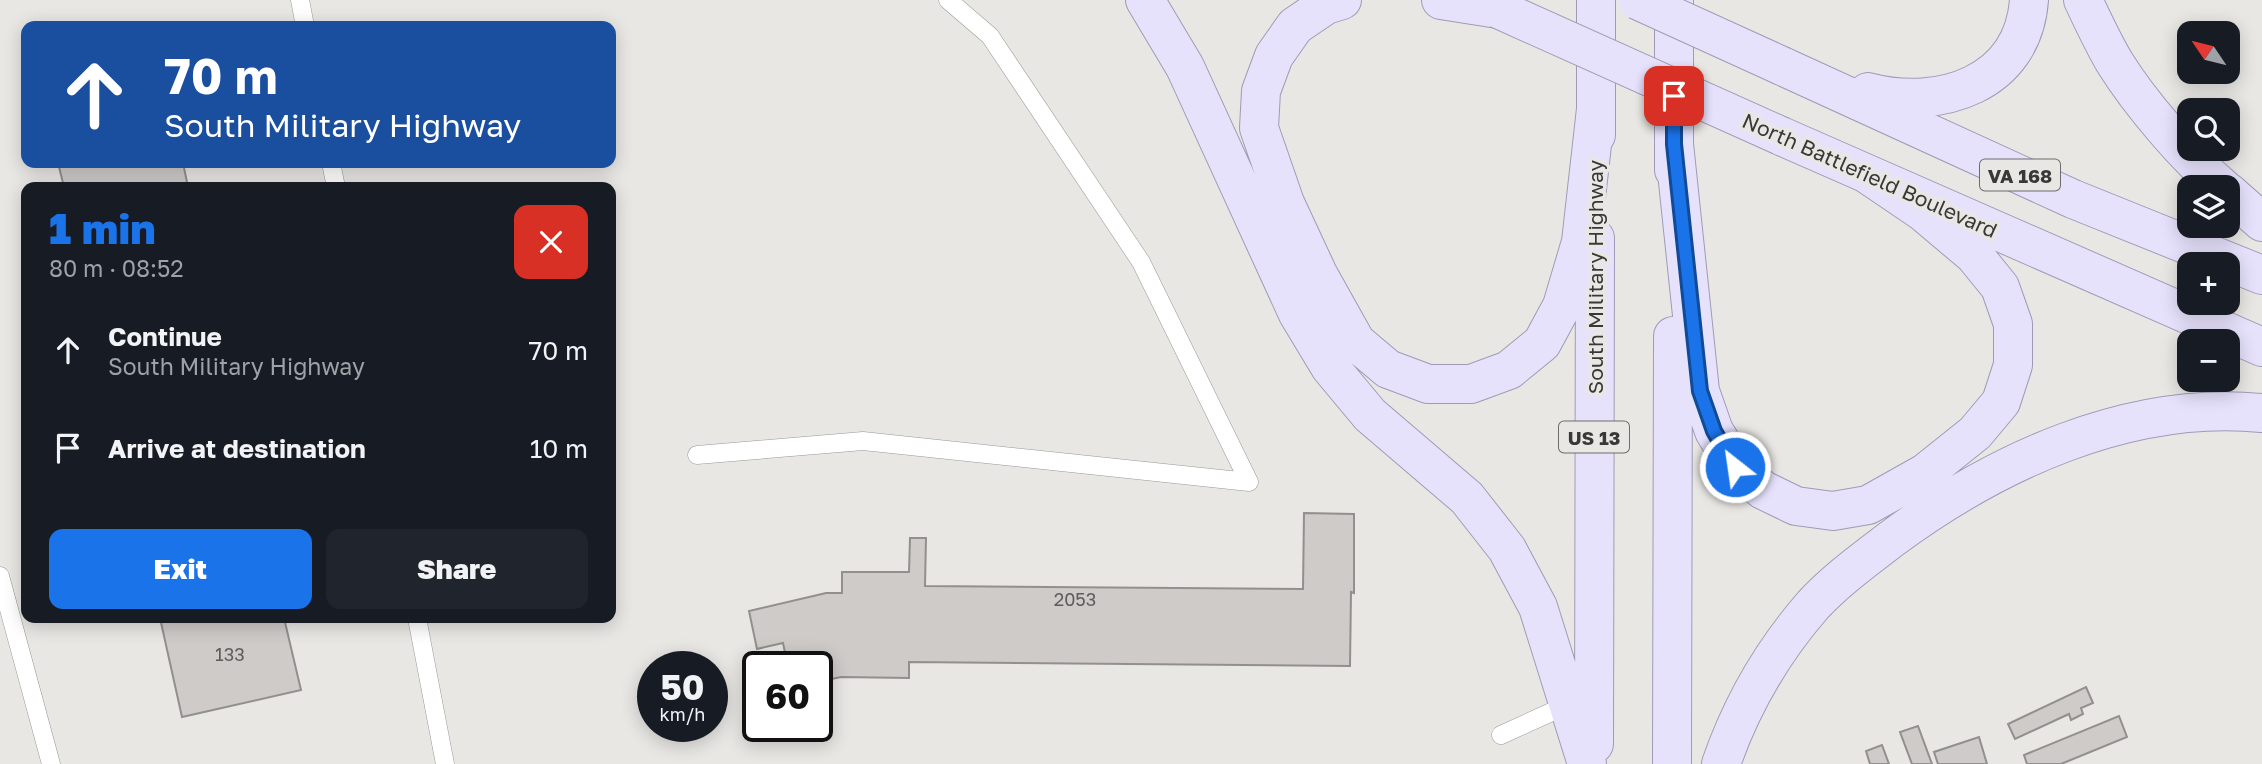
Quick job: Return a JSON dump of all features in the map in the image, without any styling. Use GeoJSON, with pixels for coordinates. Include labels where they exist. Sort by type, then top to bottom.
{"type":"FeatureCollection","features":[{"type":"Feature","properties":{"kind":"main road"},"geometry":{"type":"LineString","coordinates":[[1145,0],[1185,67],[1298,314],[1330,367],[1370,415],[1467,498],[1507,549],[1538,607],[1587,764]]}},
{"type":"Feature","properties":{"kind":"main road"},"geometry":{"type":"LineString","coordinates":[[1342,0],[1326,5],[1295,26],[1274,57],[1261,91],[1258,128],[1285,203],[1318,274],[1356,342],[1388,369],[1428,384],[1471,384],[1510,370],[1542,342],[1562,306],[1581,242],[1596,109]]}},
{"type":"Feature","properties":{"kind":"main road","name":"North Battlefield Boulevard"},"geometry":{"type":"LineString","coordinates":[[1441,0],[1489,4],[1781,136],[2262,347]]}},
{"type":"Feature","properties":{"kind":"main road","name":"South Military Highway"},"geometry":{"type":"LineString","coordinates":[[1594,764],[1596,0]]}},
{"type":"Feature","properties":{"kind":"main road","name":"VA 168"},"geometry":{"type":"LineString","coordinates":[[1637,0],[2073,199],[2262,275]]}},
{"type":"Feature","properties":{"kind":"main road"},"geometry":{"type":"LineString","coordinates":[[1672,764],[1674,0]]}},
{"type":"Feature","properties":{"kind":"main road"},"geometry":{"type":"LineString","coordinates":[[1782,66],[1872,93],[1926,99],[1965,90],[1993,73],[2014,49],[2027,19],[2029,0]]}},
{"type":"Feature","properties":{"kind":"main road"},"geometry":{"type":"LineString","coordinates":[[2083,0],[2116,64],[2137,94],[2208,175]]}},
{"type":"Feature","properties":{"kind":"main road"},"geometry":{"type":"LineString","coordinates":[[1674,144],[1700,391],[1714,431],[1735,467],[1763,490],[1796,506],[1833,511],[1868,505],[1925,473],[1975,433],[2001,402],[2013,365],[2013,324],[2000,287],[1974,255],[1923,212],[1867,174]]}},
{"type":"Feature","properties":{"kind":"main road"},"geometry":{"type":"LineString","coordinates":[[2240,203],[2262,222]]}},
{"type":"Feature","properties":{"kind":"main road"},"geometry":{"type":"LineString","coordinates":[[1721,764],[1733,729],[1775,654],[1814,604],[1861,561],[1973,484],[2037,453],[2104,430],[2175,414],[2241,411],[2262,413]]}},
{"type":"Feature","properties":{"kind":"lane"},"geometry":{"type":"LineString","coordinates":[[300,0],[304,21]]}},
{"type":"Feature","properties":{"kind":"lane"},"geometry":{"type":"LineString","coordinates":[[697,455],[863,441],[1249,482],[1141,262],[990,36],[948,0]]}},
{"type":"Feature","properties":{"kind":"lane"},"geometry":{"type":"LineString","coordinates":[[0,576],[51,764]]}},
{"type":"Feature","properties":{"kind":"lane"},"geometry":{"type":"LineString","coordinates":[[418,623],[445,764]]}},
{"type":"Feature","properties":{"kind":"lane"},"geometry":{"type":"LineString","coordinates":[[1501,735],[1569,704]]}},
{"type":"Feature","properties":{"kind":"building"},"geometry":{"type":"Polygon","coordinates":[[[59,168],[184,168],[187,182],[63,182],[59,168]]]}},
{"type":"Feature","properties":{"kind":"building"},"geometry":{"type":"Polygon","coordinates":[[[1304,513],[1354,514],[1350,666],[909,662],[909,678],[833,679],[833,651],[785,651],[783,643],[757,649],[749,611],[826,593],[842,593],[842,572],[909,572],[910,538],[926,538],[925,586],[1303,589],[1304,513]]]}},
{"type":"Feature","properties":{"kind":"building"},"geometry":{"type":"Polygon","coordinates":[[[161,623],[285,623],[301,690],[182,717],[161,623]]]}},
{"type":"Feature","properties":{"kind":"building"},"geometry":{"type":"Polygon","coordinates":[[[2086,687],[2093,703],[2081,708],[2083,714],[2071,720],[2069,714],[2015,739],[2008,724],[2086,687]]]}},
{"type":"Feature","properties":{"kind":"building"},"geometry":{"type":"Polygon","coordinates":[[[2119,716],[2127,737],[2061,764],[2027,764],[2024,755],[2119,716]]]}},
{"type":"Feature","properties":{"kind":"building"},"geometry":{"type":"Polygon","coordinates":[[[1918,726],[1932,764],[1912,764],[1900,732],[1918,726]]]}},
{"type":"Feature","properties":{"kind":"building"},"geometry":{"type":"Polygon","coordinates":[[[1979,737],[1987,764],[1938,764],[1934,752],[1979,737]]]}},
{"type":"Feature","properties":{"kind":"building"},"geometry":{"type":"Polygon","coordinates":[[[1882,745],[1889,764],[1870,764],[1866,751],[1882,745]]]}},
{"type":"Feature","properties":{"kind":"route"},"geometry":{"type":"LineString","coordinates":[[1674,96],[1674,144],[1700,391],[1714,431],[1735,467]]}}]}
